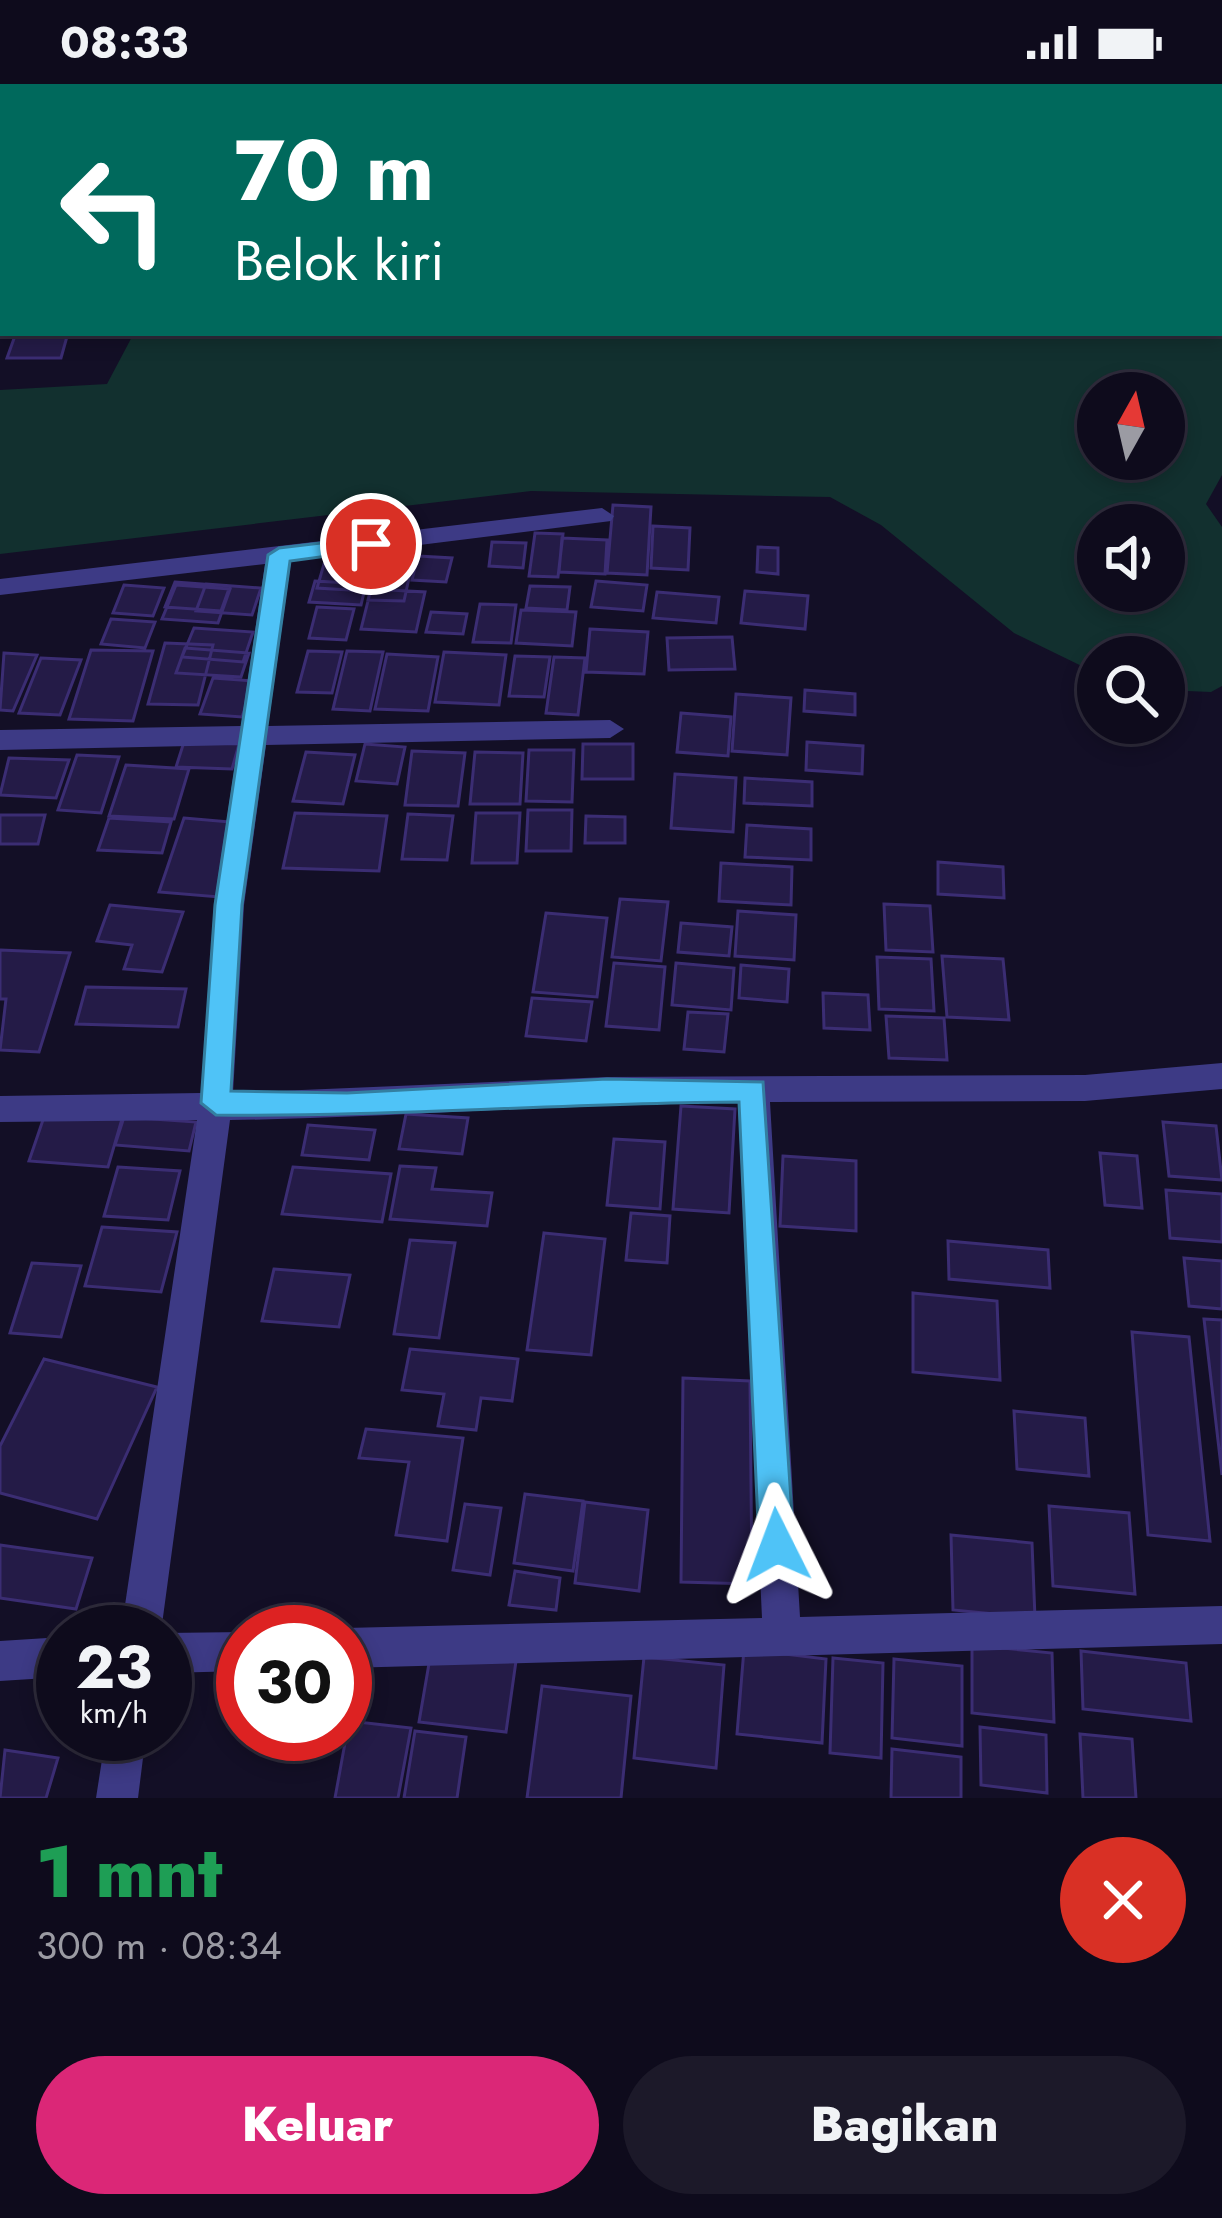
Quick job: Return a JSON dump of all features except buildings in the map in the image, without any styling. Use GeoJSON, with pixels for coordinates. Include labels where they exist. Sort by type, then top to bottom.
{"type":"FeatureCollection","features":[{"type":"Feature","properties":{"kind":"street"},"geometry":{"type":"LineString","coordinates":[[0,586],[602,516]]}},
{"type":"Feature","properties":{"kind":"street"},"geometry":{"type":"LineString","coordinates":[[145,1605],[216,1103],[229,905],[279,555]]}},
{"type":"Feature","properties":{"kind":"street"},"geometry":{"type":"LineString","coordinates":[[0,740],[610,729]]}},
{"type":"Feature","properties":{"kind":"street"},"geometry":{"type":"LineString","coordinates":[[0,1109],[347,1105],[607,1090],[1085,1088],[1222,1076]]}},
{"type":"Feature","properties":{"kind":"street"},"geometry":{"type":"LineString","coordinates":[[753,1090],[782,1636]]}},
{"type":"Feature","properties":{"kind":"street"},"geometry":{"type":"LineString","coordinates":[[372,1647],[1222,1625]]}},
{"type":"Feature","properties":{"kind":"street"},"geometry":{"type":"LineString","coordinates":[[0,1660],[36,1658]]}},
{"type":"Feature","properties":{"kind":"street"},"geometry":{"type":"LineString","coordinates":[[117,1798],[122,1761]]}},
{"type":"Feature","properties":{"kind":"green space"},"geometry":{"type":"Polygon","coordinates":[[[132,336],[1222,336],[1222,475],[1206,504],[1222,527],[1222,686],[1211,692],[1185,691],[1185,636],[1077,636],[1077,664],[1014,633],[881,525],[830,497],[531,491],[0,554],[0,390],[107,384],[132,336]]]}},
{"type":"Feature","properties":{"kind":"route"},"geometry":{"type":"LineString","coordinates":[[371,544],[279,555],[246,817],[229,905],[216,1103],[347,1105],[607,1090],[753,1090],[777,1545]]}}]}
